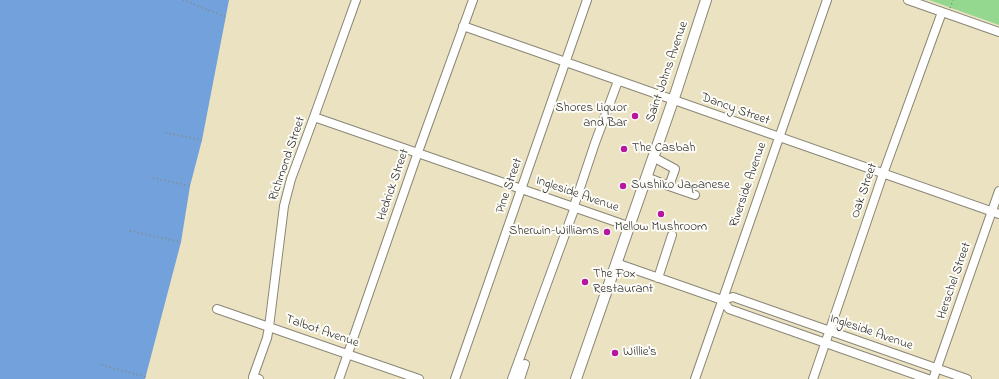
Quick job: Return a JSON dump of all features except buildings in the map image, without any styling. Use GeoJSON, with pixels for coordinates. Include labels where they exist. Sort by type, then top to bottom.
{"type":"FeatureCollection","features":[{"type":"Feature","properties":{"kind":"main road","name":"Saint Johns Avenue"},"geometry":{"type":"LineString","coordinates":[[576,379],[706,0]]}},
{"type":"Feature","properties":{"kind":"street","name":"Richmond Street"},"geometry":{"type":"LineString","coordinates":[[256,378],[269,327],[284,206],[291,179],[356,0]]}},
{"type":"Feature","properties":{"kind":"street","name":"Hedrick Street"},"geometry":{"type":"LineString","coordinates":[[339,379],[473,0]]}},
{"type":"Feature","properties":{"kind":"street","name":"Pine Street"},"geometry":{"type":"LineString","coordinates":[[454,379],[587,0]]}},
{"type":"Feature","properties":{"kind":"street","name":"Riverside Avenue"},"geometry":{"type":"LineString","coordinates":[[695,379],[827,0]]}},
{"type":"Feature","properties":{"kind":"street"},"geometry":{"type":"LineString","coordinates":[[908,0],[999,32]]}},
{"type":"Feature","properties":{"kind":"street","name":"Oak Street"},"geometry":{"type":"LineString","coordinates":[[813,379],[883,174],[942,12]]}},
{"type":"Feature","properties":{"kind":"street","name":"Dancy Street"},"geometry":{"type":"LineString","coordinates":[[463,26],[778,138],[995,213]]}},
{"type":"Feature","properties":{"kind":"street"},"geometry":{"type":"LineString","coordinates":[[512,379],[618,81]]}},
{"type":"Feature","properties":{"kind":"street","name":"Ingleside Avenue"},"geometry":{"type":"LineString","coordinates":[[314,117],[628,226]]}},
{"type":"Feature","properties":{"kind":"street"},"geometry":{"type":"LineString","coordinates":[[653,158],[675,169],[669,186]]}},
{"type":"Feature","properties":{"kind":"street"},"geometry":{"type":"LineString","coordinates":[[646,177],[696,195]]}},
{"type":"Feature","properties":{"kind":"street","name":"Herschel Street"},"geometry":{"type":"LineString","coordinates":[[933,379],[995,213],[999,191]]}},
{"type":"Feature","properties":{"kind":"street"},"geometry":{"type":"LineString","coordinates":[[658,278],[672,235]]}},
{"type":"Feature","properties":{"kind":"street","name":"Ingleside Avenue"},"geometry":{"type":"LineString","coordinates":[[616,263],[722,300],[729,309],[928,379]]}},
{"type":"Feature","properties":{"kind":"street","name":"Ingleside Avenue"},"geometry":{"type":"LineString","coordinates":[[722,300],[733,297],[967,379]]}},
{"type":"Feature","properties":{"kind":"street","name":"Talbot Avenue"},"geometry":{"type":"LineString","coordinates":[[217,309],[418,379]]}},
{"type":"Feature","properties":{"kind":"street"},"geometry":{"type":"LineString","coordinates":[[520,379],[526,364]]}},
{"type":"Feature","properties":{"kind":"path"},"geometry":{"type":"LineString","coordinates":[[183,0],[226,17]]}},
{"type":"Feature","properties":{"kind":"path"},"geometry":{"type":"LineString","coordinates":[[166,133],[202,140]]}},
{"type":"Feature","properties":{"kind":"path"},"geometry":{"type":"LineString","coordinates":[[153,178],[190,186]]}},
{"type":"Feature","properties":{"kind":"path"},"geometry":{"type":"LineString","coordinates":[[130,231],[181,242]]}},
{"type":"Feature","properties":{"kind":"path"},"geometry":{"type":"LineString","coordinates":[[102,365],[146,377]]}},
{"type":"Feature","properties":{"kind":"green space"},"geometry":{"type":"Polygon","coordinates":[[[929,0],[999,0],[999,25],[929,0]]]}},
{"type":"Feature","properties":{"kind":"water"},"geometry":{"type":"Polygon","coordinates":[[[0,0],[229,0],[202,140],[190,186],[181,242],[145,379],[0,379],[0,0]]]}},
{"type":"Feature","properties":{"kind":"place","name":"Shores Liquor and Bar"},"geometry":{"type":"Point","coordinates":[635,116]}},
{"type":"Feature","properties":{"kind":"place","name":"The Casbah"},"geometry":{"type":"Point","coordinates":[624,149]}},
{"type":"Feature","properties":{"kind":"place","name":"Sushiko Japanese"},"geometry":{"type":"Point","coordinates":[623,186]}},
{"type":"Feature","properties":{"kind":"place","name":"Mellow Mushroom"},"geometry":{"type":"Point","coordinates":[661,214]}},
{"type":"Feature","properties":{"kind":"place","name":"Sherwin-Williams"},"geometry":{"type":"Point","coordinates":[607,232]}},
{"type":"Feature","properties":{"kind":"place","name":"The Fox Restaurant"},"geometry":{"type":"Point","coordinates":[585,282]}},
{"type":"Feature","properties":{"kind":"place","name":"Willie's"},"geometry":{"type":"Point","coordinates":[615,353]}}]}
